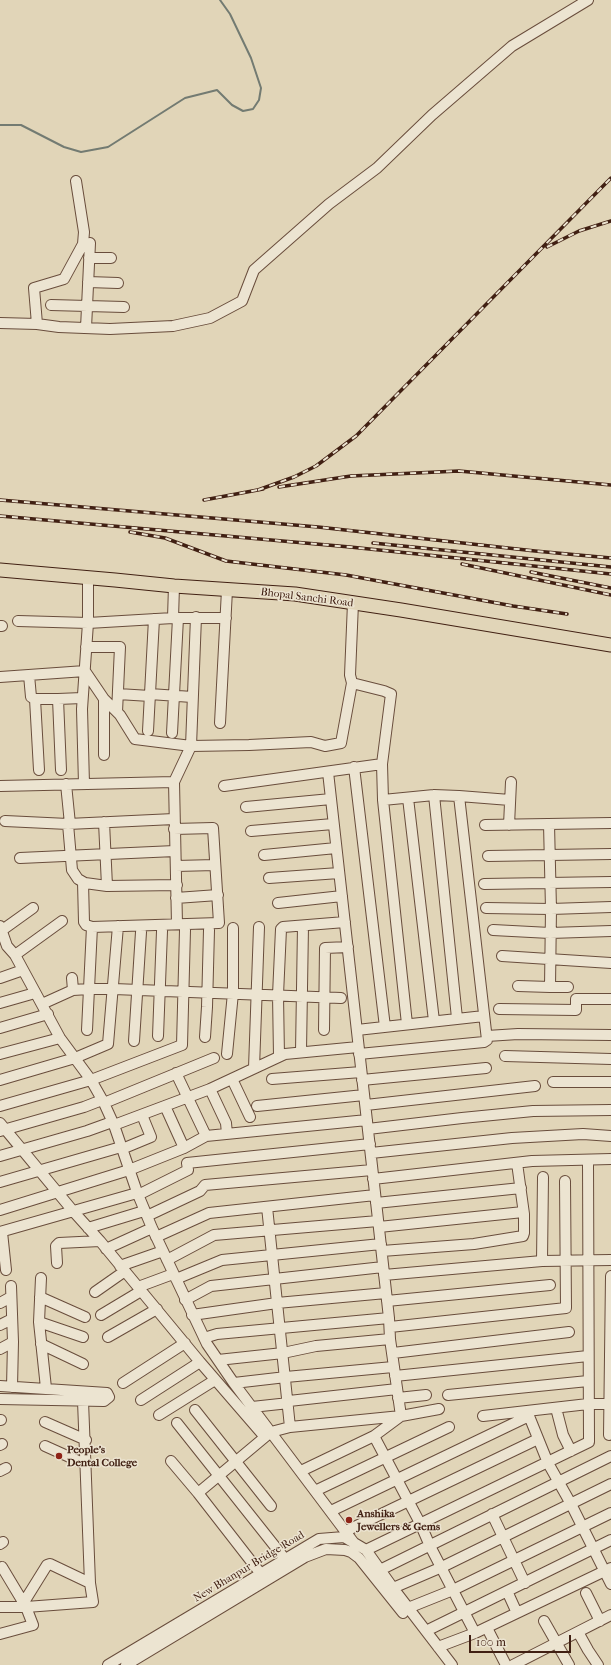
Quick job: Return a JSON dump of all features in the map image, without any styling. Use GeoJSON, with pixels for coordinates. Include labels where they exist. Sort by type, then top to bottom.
{"type":"FeatureCollection","features":[{"type":"Feature","properties":{"kind":"main road","name":"Bhopal Sanchi Road"},"geometry":{"type":"LineString","coordinates":[[0,570],[174,586],[295,594],[611,645]]}},
{"type":"Feature","properties":{"kind":"street"},"geometry":{"type":"LineString","coordinates":[[0,323],[110,329],[173,326],[210,318],[242,301],[254,270],[293,235],[329,204],[377,168],[432,115],[512,46],[588,0]]}},
{"type":"Feature","properties":{"kind":"street"},"geometry":{"type":"LineString","coordinates":[[37,324],[34,288],[64,279],[83,244],[84,232],[76,181]]}},
{"type":"Feature","properties":{"kind":"street"},"geometry":{"type":"LineString","coordinates":[[86,328],[90,243]]}},
{"type":"Feature","properties":{"kind":"street"},"geometry":{"type":"LineString","coordinates":[[89,258],[111,258]]}},
{"type":"Feature","properties":{"kind":"street"},"geometry":{"type":"LineString","coordinates":[[88,282],[118,283]]}},
{"type":"Feature","properties":{"kind":"street"},"geometry":{"type":"LineString","coordinates":[[52,305],[124,307]]}},
{"type":"Feature","properties":{"kind":"street"},"geometry":{"type":"LineString","coordinates":[[84,784],[82,698],[88,623],[88,577]]}},
{"type":"Feature","properties":{"kind":"street"},"geometry":{"type":"LineString","coordinates":[[172,733],[176,618],[174,586]]}},
{"type":"Feature","properties":{"kind":"street"},"geometry":{"type":"LineString","coordinates":[[220,723],[228,590]]}},
{"type":"Feature","properties":{"kind":"street"},"geometry":{"type":"LineString","coordinates":[[85,671],[104,699],[117,712],[135,739],[191,746],[249,746],[311,742],[325,746],[341,743],[352,683],[350,675],[353,603]]}},
{"type":"Feature","properties":{"kind":"street"},"geometry":{"type":"LineString","coordinates":[[18,622],[88,623],[196,617],[226,618]]}},
{"type":"Feature","properties":{"kind":"street"},"geometry":{"type":"LineString","coordinates":[[0,1106],[91,1080],[182,1045],[184,991],[181,927],[176,898],[177,886],[174,851],[174,782],[191,746],[196,617]]}},
{"type":"Feature","properties":{"kind":"street"},"geometry":{"type":"LineString","coordinates":[[148,731],[154,619]]}},
{"type":"Feature","properties":{"kind":"street"},"geometry":{"type":"LineString","coordinates":[[86,647],[120,647],[117,712]]}},
{"type":"Feature","properties":{"kind":"street"},"geometry":{"type":"LineString","coordinates":[[0,677],[85,671]]}},
{"type":"Feature","properties":{"kind":"street"},"geometry":{"type":"LineString","coordinates":[[28,675],[31,697],[35,699],[82,698]]}},
{"type":"Feature","properties":{"kind":"street"},"geometry":{"type":"LineString","coordinates":[[352,683],[384,691],[390,694],[382,764],[383,800],[407,1024]]}},
{"type":"Feature","properties":{"kind":"street"},"geometry":{"type":"LineString","coordinates":[[118,694],[192,697]]}},
{"type":"Feature","properties":{"kind":"street"},"geometry":{"type":"LineString","coordinates":[[35,699],[39,770]]}},
{"type":"Feature","properties":{"kind":"street"},"geometry":{"type":"LineString","coordinates":[[58,699],[61,770]]}},
{"type":"Feature","properties":{"kind":"street"},"geometry":{"type":"LineString","coordinates":[[104,699],[104,755]]}},
{"type":"Feature","properties":{"kind":"street"},"geometry":{"type":"LineString","coordinates":[[224,786],[382,764]]}},
{"type":"Feature","properties":{"kind":"street"},"geometry":{"type":"LineString","coordinates":[[354,767],[385,1027]]}},
{"type":"Feature","properties":{"kind":"street"},"geometry":{"type":"LineString","coordinates":[[328,772],[390,1323],[390,1339],[401,1416]]}},
{"type":"Feature","properties":{"kind":"street"},"geometry":{"type":"LineString","coordinates":[[0,786],[174,782]]}},
{"type":"Feature","properties":{"kind":"street"},"geometry":{"type":"LineString","coordinates":[[509,825],[510,782]]}},
{"type":"Feature","properties":{"kind":"street"},"geometry":{"type":"LineString","coordinates":[[66,784],[72,870],[78,879],[83,882],[107,886],[177,886]]}},
{"type":"Feature","properties":{"kind":"street"},"geometry":{"type":"LineString","coordinates":[[383,800],[434,795],[510,800]]}},
{"type":"Feature","properties":{"kind":"street"},"geometry":{"type":"LineString","coordinates":[[434,795],[457,1018]]}},
{"type":"Feature","properties":{"kind":"street"},"geometry":{"type":"LineString","coordinates":[[0,1156],[142,1115],[210,1089],[287,1053],[301,1051],[359,1050],[484,1042],[487,1040],[459,796]]}},
{"type":"Feature","properties":{"kind":"street"},"geometry":{"type":"LineString","coordinates":[[408,798],[434,1021]]}},
{"type":"Feature","properties":{"kind":"street"},"geometry":{"type":"LineString","coordinates":[[246,807],[331,799]]}},
{"type":"Feature","properties":{"kind":"street"},"geometry":{"type":"LineString","coordinates":[[5,821],[69,824],[104,822],[174,824],[213,828],[219,923],[181,927],[92,927],[86,925],[84,922],[83,882]]}},
{"type":"Feature","properties":{"kind":"street"},"geometry":{"type":"LineString","coordinates":[[104,822],[107,886]]}},
{"type":"Feature","properties":{"kind":"street"},"geometry":{"type":"LineString","coordinates":[[485,825],[611,823]]}},
{"type":"Feature","properties":{"kind":"street"},"geometry":{"type":"LineString","coordinates":[[251,831],[333,824]]}},
{"type":"Feature","properties":{"kind":"street"},"geometry":{"type":"LineString","coordinates":[[549,824],[551,909],[549,958],[550,987]]}},
{"type":"Feature","properties":{"kind":"street"},"geometry":{"type":"LineString","coordinates":[[264,855],[336,848]]}},
{"type":"Feature","properties":{"kind":"street"},"geometry":{"type":"LineString","coordinates":[[20,858],[174,851]]}},
{"type":"Feature","properties":{"kind":"street"},"geometry":{"type":"LineString","coordinates":[[488,856],[611,854]]}},
{"type":"Feature","properties":{"kind":"street"},"geometry":{"type":"LineString","coordinates":[[176,866],[215,865]]}},
{"type":"Feature","properties":{"kind":"street"},"geometry":{"type":"LineString","coordinates":[[269,878],[339,873]]}},
{"type":"Feature","properties":{"kind":"street"},"geometry":{"type":"LineString","coordinates":[[484,884],[611,882]]}},
{"type":"Feature","properties":{"kind":"street"},"geometry":{"type":"LineString","coordinates":[[176,898],[218,895]]}},
{"type":"Feature","properties":{"kind":"street"},"geometry":{"type":"LineString","coordinates":[[278,903],[342,896]]}},
{"type":"Feature","properties":{"kind":"street"},"geometry":{"type":"LineString","coordinates":[[486,908],[551,909],[611,907]]}},
{"type":"Feature","properties":{"kind":"street"},"geometry":{"type":"LineString","coordinates":[[33,908],[1,928],[4,947],[15,955],[60,1038],[91,1080],[103,1101],[113,1124],[145,1213],[192,1315],[218,1360],[252,1407],[268,1434]]}},
{"type":"Feature","properties":{"kind":"street"},"geometry":{"type":"LineString","coordinates":[[15,955],[62,921]]}},
{"type":"Feature","properties":{"kind":"street"},"geometry":{"type":"LineString","coordinates":[[279,1056],[278,995],[281,928],[345,922]]}},
{"type":"Feature","properties":{"kind":"street"},"geometry":{"type":"LineString","coordinates":[[0,1080],[75,1058],[108,1044],[114,988],[118,926]]}},
{"type":"Feature","properties":{"kind":"street"},"geometry":{"type":"LineString","coordinates":[[301,1051],[303,926]]}},
{"type":"Feature","properties":{"kind":"street"},"geometry":{"type":"LineString","coordinates":[[87,1030],[92,927]]}},
{"type":"Feature","properties":{"kind":"street"},"geometry":{"type":"LineString","coordinates":[[254,1068],[259,927]]}},
{"type":"Feature","properties":{"kind":"street"},"geometry":{"type":"LineString","coordinates":[[228,1054],[233,993],[232,928]]}},
{"type":"Feature","properties":{"kind":"street"},"geometry":{"type":"LineString","coordinates":[[204,1037],[208,993],[209,930]]}},
{"type":"Feature","properties":{"kind":"street"},"geometry":{"type":"LineString","coordinates":[[493,930],[550,933],[611,931]]}},
{"type":"Feature","properties":{"kind":"street"},"geometry":{"type":"LineString","coordinates":[[158,1036],[161,990],[162,931]]}},
{"type":"Feature","properties":{"kind":"street"},"geometry":{"type":"LineString","coordinates":[[134,1041],[141,932]]}},
{"type":"Feature","properties":{"kind":"street"},"geometry":{"type":"LineString","coordinates":[[324,1030],[326,998],[325,948],[348,947]]}},
{"type":"Feature","properties":{"kind":"street"},"geometry":{"type":"LineString","coordinates":[[502,956],[611,963]]}},
{"type":"Feature","properties":{"kind":"street"},"geometry":{"type":"LineString","coordinates":[[0,978],[23,970]]}},
{"type":"Feature","properties":{"kind":"street"},"geometry":{"type":"LineString","coordinates":[[72,978],[73,990]]}},
{"type":"Feature","properties":{"kind":"street"},"geometry":{"type":"LineString","coordinates":[[518,986],[568,987]]}},
{"type":"Feature","properties":{"kind":"street"},"geometry":{"type":"LineString","coordinates":[[42,1004],[73,990],[114,988],[341,998]]}},
{"type":"Feature","properties":{"kind":"street"},"geometry":{"type":"LineString","coordinates":[[0,1003],[36,993]]}},
{"type":"Feature","properties":{"kind":"street"},"geometry":{"type":"LineString","coordinates":[[499,1009],[576,1010],[576,999],[611,999]]}},
{"type":"Feature","properties":{"kind":"street"},"geometry":{"type":"LineString","coordinates":[[0,1028],[48,1014]]}},
{"type":"Feature","properties":{"kind":"street"},"geometry":{"type":"LineString","coordinates":[[357,1030],[484,1016]]}},
{"type":"Feature","properties":{"kind":"street"},"geometry":{"type":"LineString","coordinates":[[487,1036],[518,1034],[611,1035]]}},
{"type":"Feature","properties":{"kind":"street"},"geometry":{"type":"LineString","coordinates":[[0,1054],[60,1038]]}},
{"type":"Feature","properties":{"kind":"street"},"geometry":{"type":"LineString","coordinates":[[505,1056],[611,1059]]}},
{"type":"Feature","properties":{"kind":"street"},"geometry":{"type":"LineString","coordinates":[[214,1058],[103,1101],[2,1128],[123,1268],[215,1380],[268,1434],[301,1471],[354,1543]]}},
{"type":"Feature","properties":{"kind":"street"},"geometry":{"type":"LineString","coordinates":[[272,1079],[362,1076],[486,1068]]}},
{"type":"Feature","properties":{"kind":"street"},"geometry":{"type":"LineString","coordinates":[[176,1073],[206,1136]]}},
{"type":"Feature","properties":{"kind":"street"},"geometry":{"type":"LineString","coordinates":[[232,1079],[250,1117]]}},
{"type":"Feature","properties":{"kind":"street"},"geometry":{"type":"LineString","coordinates":[[553,1082],[611,1082]]}},
{"type":"Feature","properties":{"kind":"street"},"geometry":{"type":"LineString","coordinates":[[257,1106],[365,1100],[535,1086]]}},
{"type":"Feature","properties":{"kind":"street"},"geometry":{"type":"LineString","coordinates":[[210,1089],[226,1123],[227,1134]]}},
{"type":"Feature","properties":{"kind":"street"},"geometry":{"type":"LineString","coordinates":[[165,1106],[184,1148]]}},
{"type":"Feature","properties":{"kind":"street"},"geometry":{"type":"LineString","coordinates":[[0,1210],[130,1170],[184,1148],[206,1136],[462,1118],[533,1111],[611,1110]]}},
{"type":"Feature","properties":{"kind":"street"},"geometry":{"type":"LineString","coordinates":[[0,1182],[121,1148],[151,1137],[142,1115]]}},
{"type":"Feature","properties":{"kind":"street"},"geometry":{"type":"LineString","coordinates":[[6,1270],[1,1232],[138,1194],[188,1170],[187,1163],[512,1138],[583,1134],[611,1136]]}},
{"type":"Feature","properties":{"kind":"street"},"geometry":{"type":"LineString","coordinates":[[88,1228],[145,1213],[200,1191],[205,1185],[517,1163],[611,1159]]}},
{"type":"Feature","properties":{"kind":"street"},"geometry":{"type":"LineString","coordinates":[[366,1550],[589,1442],[588,1160]]}},
{"type":"Feature","properties":{"kind":"street"},"geometry":{"type":"LineString","coordinates":[[101,1315],[140,1289],[222,1260],[272,1254],[474,1244],[521,1236],[524,1233],[523,1212],[517,1163]]}},
{"type":"Feature","properties":{"kind":"street"},"geometry":{"type":"LineString","coordinates":[[542,1260],[543,1177]]}},
{"type":"Feature","properties":{"kind":"street"},"geometry":{"type":"LineString","coordinates":[[204,1338],[218,1334],[280,1328],[390,1323],[566,1308],[565,1181]]}},
{"type":"Feature","properties":{"kind":"street"},"geometry":{"type":"LineString","coordinates":[[57,1263],[56,1246],[59,1243],[103,1245],[154,1233],[209,1213],[267,1207],[521,1188]]}},
{"type":"Feature","properties":{"kind":"street"},"geometry":{"type":"LineString","coordinates":[[267,1207],[274,1280],[289,1402],[290,1427]]}},
{"type":"Feature","properties":{"kind":"street"},"geometry":{"type":"LineString","coordinates":[[94,1292],[123,1268],[165,1255],[214,1235],[270,1230],[378,1224],[523,1212]]}},
{"type":"Feature","properties":{"kind":"street"},"geometry":{"type":"LineString","coordinates":[[185,1300],[211,1286],[274,1280],[542,1260],[611,1260]]}},
{"type":"Feature","properties":{"kind":"street"},"geometry":{"type":"LineString","coordinates":[[609,1435],[611,1276]]}},
{"type":"Feature","properties":{"kind":"street"},"geometry":{"type":"LineString","coordinates":[[42,1278],[39,1322],[46,1388]]}},
{"type":"Feature","properties":{"kind":"street"},"geometry":{"type":"LineString","coordinates":[[192,1315],[277,1304],[550,1285]]}},
{"type":"Feature","properties":{"kind":"street"},"geometry":{"type":"LineString","coordinates":[[11,1286],[13,1342],[12,1387]]}},
{"type":"Feature","properties":{"kind":"street"},"geometry":{"type":"LineString","coordinates":[[0,1303],[11,1297]]}},
{"type":"Feature","properties":{"kind":"street"},"geometry":{"type":"LineString","coordinates":[[40,1297],[85,1317]]}},
{"type":"Feature","properties":{"kind":"street"},"geometry":{"type":"LineString","coordinates":[[108,1337],[156,1309]]}},
{"type":"Feature","properties":{"kind":"street"},"geometry":{"type":"LineString","coordinates":[[0,1326],[12,1319]]}},
{"type":"Feature","properties":{"kind":"street"},"geometry":{"type":"LineString","coordinates":[[39,1322],[83,1337]]}},
{"type":"Feature","properties":{"kind":"street"},"geometry":{"type":"LineString","coordinates":[[393,1353],[569,1332]]}},
{"type":"Feature","properties":{"kind":"street"},"geometry":{"type":"LineString","coordinates":[[218,1360],[283,1353],[316,1346],[390,1339]]}},
{"type":"Feature","properties":{"kind":"street"},"geometry":{"type":"LineString","coordinates":[[0,1350],[13,1342]]}},
{"type":"Feature","properties":{"kind":"street"},"geometry":{"type":"LineString","coordinates":[[123,1383],[185,1343]]}},
{"type":"Feature","properties":{"kind":"street"},"geometry":{"type":"LineString","coordinates":[[41,1344],[83,1364]]}},
{"type":"Feature","properties":{"kind":"street"},"geometry":{"type":"LineString","coordinates":[[234,1383],[286,1377],[394,1371],[588,1356]]}},
{"type":"Feature","properties":{"kind":"street"},"geometry":{"type":"LineString","coordinates":[[141,1400],[200,1362]]}},
{"type":"Feature","properties":{"kind":"street"},"geometry":{"type":"LineString","coordinates":[[159,1415],[215,1380]]}},
{"type":"Feature","properties":{"kind":"street"},"geometry":{"type":"LineString","coordinates":[[448,1395],[588,1381]]}},
{"type":"Feature","properties":{"kind":"street"},"geometry":{"type":"LineString","coordinates":[[0,1386],[107,1393],[109,1397],[104,1401],[0,1399]]}},
{"type":"Feature","properties":{"kind":"street"},"geometry":{"type":"LineString","coordinates":[[252,1407],[289,1402],[398,1394],[426,1395]]}},
{"type":"Feature","properties":{"kind":"street"},"geometry":{"type":"LineString","coordinates":[[0,1607],[93,1602],[90,1583],[85,1464],[86,1440],[83,1401]]}},
{"type":"Feature","properties":{"kind":"street"},"geometry":{"type":"LineString","coordinates":[[483,1416],[528,1414],[556,1408],[588,1404],[610,1404]]}},
{"type":"Feature","properties":{"kind":"street"},"geometry":{"type":"LineString","coordinates":[[556,1408],[563,1435],[571,1451]]}},
{"type":"Feature","properties":{"kind":"street"},"geometry":{"type":"LineString","coordinates":[[198,1493],[268,1434],[290,1427],[401,1416],[440,1409]]}},
{"type":"Feature","properties":{"kind":"street"},"geometry":{"type":"LineString","coordinates":[[195,1410],[272,1506]]}},
{"type":"Feature","properties":{"kind":"street"},"geometry":{"type":"LineString","coordinates":[[528,1414],[558,1483],[571,1504],[593,1550],[608,1569],[611,1584]]}},
{"type":"Feature","properties":{"kind":"street"},"geometry":{"type":"LineString","coordinates":[[330,1511],[528,1414]]}},
{"type":"Feature","properties":{"kind":"street"},"geometry":{"type":"LineString","coordinates":[[301,1471],[374,1436],[401,1416]]}},
{"type":"Feature","properties":{"kind":"street"},"geometry":{"type":"LineString","coordinates":[[45,1422],[86,1440]]}},
{"type":"Feature","properties":{"kind":"street"},"geometry":{"type":"LineString","coordinates":[[177,1423],[285,1559]]}},
{"type":"Feature","properties":{"kind":"street"},"geometry":{"type":"LineString","coordinates":[[315,1491],[450,1427]]}},
{"type":"Feature","properties":{"kind":"street"},"geometry":{"type":"LineString","coordinates":[[374,1436],[420,1523],[430,1546],[475,1633]]}},
{"type":"Feature","properties":{"kind":"street"},"geometry":{"type":"LineString","coordinates":[[346,1531],[538,1439]]}},
{"type":"Feature","properties":{"kind":"street"},"geometry":{"type":"LineString","coordinates":[[45,1446],[85,1464]]}},
{"type":"Feature","properties":{"kind":"street"},"geometry":{"type":"LineString","coordinates":[[380,1570],[611,1456]]}},
{"type":"Feature","properties":{"kind":"street"},"geometry":{"type":"LineString","coordinates":[[171,1461],[261,1574]]}},
{"type":"Feature","properties":{"kind":"street"},"geometry":{"type":"LineString","coordinates":[[393,1588],[442,1567],[611,1484]]}},
{"type":"Feature","properties":{"kind":"street"},"geometry":{"type":"LineString","coordinates":[[408,1608],[453,1590],[581,1526],[611,1513]]}},
{"type":"Feature","properties":{"kind":"street"},"geometry":{"type":"LineString","coordinates":[[492,1514],[525,1582]]}},
{"type":"Feature","properties":{"kind":"street","name":"New Bhanpur Bridge Road"},"geometry":{"type":"LineString","coordinates":[[108,1665],[319,1539],[344,1537],[366,1550],[452,1665]]}},
{"type":"Feature","properties":{"kind":"street"},"geometry":{"type":"LineString","coordinates":[[426,1631],[611,1540]]}},
{"type":"Feature","properties":{"kind":"street","name":"New Bhanpur Bridge Road"},"geometry":{"type":"LineString","coordinates":[[126,1665],[305,1557],[321,1550],[335,1548],[351,1552],[359,1558],[445,1665]]}},
{"type":"Feature","properties":{"kind":"street"},"geometry":{"type":"LineString","coordinates":[[25,1605],[47,1565],[50,1564],[90,1583]]}},
{"type":"Feature","properties":{"kind":"street"},"geometry":{"type":"LineString","coordinates":[[0,1568],[2,1567],[25,1605],[33,1626],[0,1634]]}},
{"type":"Feature","properties":{"kind":"street"},"geometry":{"type":"LineString","coordinates":[[438,1647],[487,1628],[608,1569]]}},
{"type":"Feature","properties":{"kind":"street"},"geometry":{"type":"LineString","coordinates":[[507,1591],[517,1613]]}},
{"type":"Feature","properties":{"kind":"street"},"geometry":{"type":"LineString","coordinates":[[586,1593],[600,1621]]}},
{"type":"Feature","properties":{"kind":"street"},"geometry":{"type":"LineString","coordinates":[[513,1665],[611,1615]]}},
{"type":"Feature","properties":{"kind":"street"},"geometry":{"type":"LineString","coordinates":[[544,1621],[569,1665]]}},
{"type":"Feature","properties":{"kind":"street"},"geometry":{"type":"LineString","coordinates":[[487,1628],[506,1665]]}},
{"type":"Feature","properties":{"kind":"street"},"geometry":{"type":"LineString","coordinates":[[578,1632],[598,1665]]}},
{"type":"Feature","properties":{"kind":"waterway"},"geometry":{"type":"LineString","coordinates":[[0,125],[21,125],[64,147],[81,152],[108,147],[185,98],[217,90],[232,105],[243,111],[253,109],[259,100],[261,88],[251,58],[230,14],[220,0]]}},
{"type":"Feature","properties":{"kind":"railway"},"geometry":{"type":"LineString","coordinates":[[258,490],[294,477],[316,466],[356,436],[611,178]]}},
{"type":"Feature","properties":{"kind":"railway"},"geometry":{"type":"LineString","coordinates":[[547,247],[579,231],[611,221]]}},
{"type":"Feature","properties":{"kind":"railway"},"geometry":{"type":"LineString","coordinates":[[279,487],[351,476],[459,471],[611,485]]}},
{"type":"Feature","properties":{"kind":"railway"},"geometry":{"type":"LineString","coordinates":[[204,500],[263,489]]}},
{"type":"Feature","properties":{"kind":"railway"},"geometry":{"type":"LineString","coordinates":[[0,500],[318,527],[611,558]]}},
{"type":"Feature","properties":{"kind":"railway"},"geometry":{"type":"LineString","coordinates":[[0,516],[350,547],[611,574]]}},
{"type":"Feature","properties":{"kind":"railway"},"geometry":{"type":"LineString","coordinates":[[130,532],[165,538],[226,561],[346,575],[513,606],[567,614]]}},
{"type":"Feature","properties":{"kind":"railway"},"geometry":{"type":"LineString","coordinates":[[373,543],[611,567]]}},
{"type":"Feature","properties":{"kind":"railway"},"geometry":{"type":"LineString","coordinates":[[462,564],[611,595]]}},
{"type":"Feature","properties":{"kind":"railway"},"geometry":{"type":"LineString","coordinates":[[531,572],[611,588]]}},
{"type":"Feature","properties":{"kind":"place","name":"People's Dental College"},"geometry":{"type":"Point","coordinates":[59,1456]}},
{"type":"Feature","properties":{"kind":"place","name":"Anshika Jewellers & Gems"},"geometry":{"type":"Point","coordinates":[349,1520]}}]}
